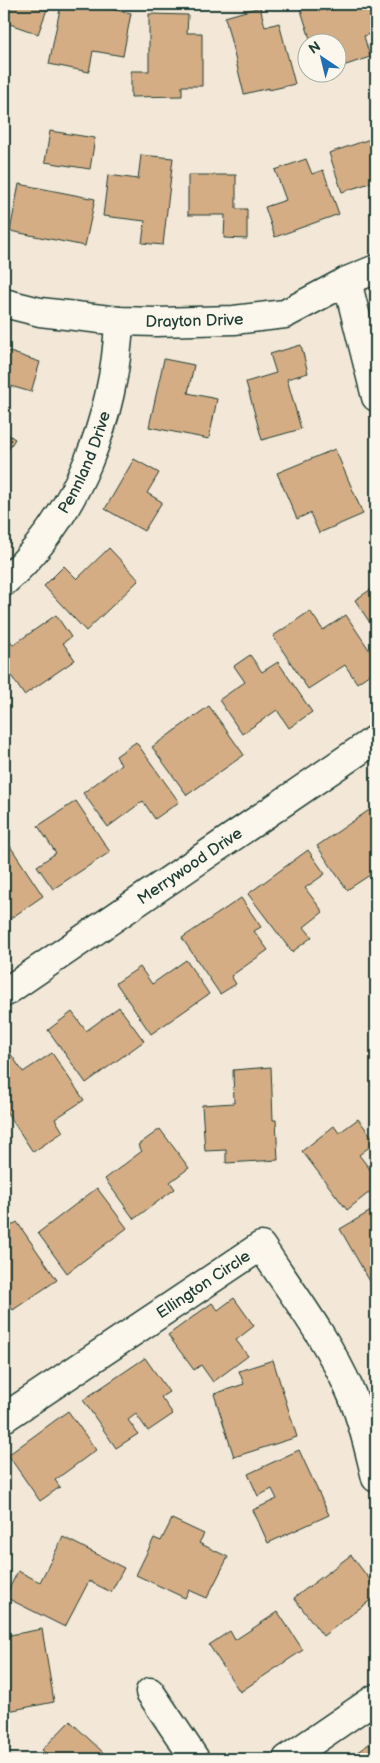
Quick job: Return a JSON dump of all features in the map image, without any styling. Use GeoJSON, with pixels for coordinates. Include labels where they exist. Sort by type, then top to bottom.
{"type":"FeatureCollection","features":[{"type":"Feature","properties":{"kind":"street","name":"Drayton Drive"},"geometry":{"type":"LineString","coordinates":[[4,303],[40,312],[118,321],[234,320],[285,314],[376,269]]}},
{"type":"Feature","properties":{"kind":"street"},"geometry":{"type":"LineString","coordinates":[[347,282],[376,396]]}},
{"type":"Feature","properties":{"kind":"street","name":"Pennland Drive"},"geometry":{"type":"LineString","coordinates":[[4,582],[41,543],[73,494],[97,442],[112,385],[118,347],[118,321]]}},
{"type":"Feature","properties":{"kind":"street","name":"Merrywood Drive"},"geometry":{"type":"LineString","coordinates":[[4,993],[376,740]]}},
{"type":"Feature","properties":{"kind":"street","name":"Ellington Circle"},"geometry":{"type":"LineString","coordinates":[[4,1418],[261,1246],[332,1353],[352,1394],[376,1478]]}},
{"type":"Feature","properties":{"kind":"street"},"geometry":{"type":"LineString","coordinates":[[150,1692],[195,1759]]}},
{"type":"Feature","properties":{"kind":"street"},"geometry":{"type":"LineString","coordinates":[[287,1759],[376,1698]]}},
{"type":"Feature","properties":{"kind":"building"},"geometry":{"type":"Polygon","coordinates":[[[4,4],[49,4],[38,34],[4,22],[4,4]]]}},
{"type":"Feature","properties":{"kind":"building"},"geometry":{"type":"Polygon","coordinates":[[[61,4],[85,4],[131,13],[123,56],[93,51],[89,72],[49,64],[61,4]]]}},
{"type":"Feature","properties":{"kind":"building"},"geometry":{"type":"Polygon","coordinates":[[[299,4],[324,4],[326,11],[349,4],[376,4],[376,32],[364,36],[370,57],[348,64],[348,32],[308,32],[299,4]]]}},
{"type":"Feature","properties":{"kind":"building"},"geometry":{"type":"Polygon","coordinates":[[[260,7],[265,27],[279,23],[295,84],[244,94],[225,17],[260,7]]]}},
{"type":"Feature","properties":{"kind":"building"},"geometry":{"type":"Polygon","coordinates":[[[149,14],[188,15],[187,33],[202,33],[202,86],[182,86],[182,96],[131,97],[131,71],[149,71],[149,14]]]}},
{"type":"Feature","properties":{"kind":"building"},"geometry":{"type":"Polygon","coordinates":[[[50,131],[95,138],[90,169],[45,162],[50,131]]]}},
{"type":"Feature","properties":{"kind":"building"},"geometry":{"type":"Polygon","coordinates":[[[376,137],[376,181],[342,192],[329,153],[376,137]]]}},
{"type":"Feature","properties":{"kind":"building"},"geometry":{"type":"Polygon","coordinates":[[[141,155],[173,158],[163,245],[142,243],[145,221],[103,216],[108,175],[138,179],[141,155]]]}},
{"type":"Feature","properties":{"kind":"building"},"geometry":{"type":"Polygon","coordinates":[[[306,159],[312,174],[323,170],[339,214],[275,237],[265,207],[286,200],[275,170],[306,159]]]}},
{"type":"Feature","properties":{"kind":"building"},"geometry":{"type":"Polygon","coordinates":[[[188,175],[236,175],[236,209],[247,209],[247,239],[224,238],[225,215],[188,215],[188,175]]]}},
{"type":"Feature","properties":{"kind":"building"},"geometry":{"type":"Polygon","coordinates":[[[19,184],[95,199],[85,246],[10,231],[19,184]]]}},
{"type":"Feature","properties":{"kind":"building"},"geometry":{"type":"Polygon","coordinates":[[[301,345],[308,373],[287,379],[301,429],[262,440],[246,382],[276,373],[270,354],[301,345]]]}},
{"type":"Feature","properties":{"kind":"building"},"geometry":{"type":"Polygon","coordinates":[[[4,350],[40,362],[31,392],[7,385],[4,396],[4,350]]]}},
{"type":"Feature","properties":{"kind":"building"},"geometry":{"type":"Polygon","coordinates":[[[164,359],[194,365],[188,393],[217,399],[209,439],[149,427],[164,359]]]}},
{"type":"Feature","properties":{"kind":"building"},"geometry":{"type":"Polygon","coordinates":[[[4,432],[15,439],[4,456],[4,432]]]}},
{"type":"Feature","properties":{"kind":"building"},"geometry":{"type":"Polygon","coordinates":[[[335,449],[363,514],[319,533],[310,513],[297,519],[277,473],[335,449]]]}},
{"type":"Feature","properties":{"kind":"building"},"geometry":{"type":"Polygon","coordinates":[[[134,459],[159,473],[147,493],[162,502],[144,531],[105,509],[134,459]]]}},
{"type":"Feature","properties":{"kind":"building"},"geometry":{"type":"Polygon","coordinates":[[[109,548],[139,580],[86,631],[44,586],[64,566],[77,579],[109,548]]]}},
{"type":"Feature","properties":{"kind":"building"},"geometry":{"type":"Polygon","coordinates":[[[376,586],[376,632],[355,600],[376,586]]]}},
{"type":"Feature","properties":{"kind":"building"},"geometry":{"type":"Polygon","coordinates":[[[310,611],[323,630],[346,615],[376,660],[376,670],[357,683],[345,665],[308,689],[273,636],[310,611]]]}},
{"type":"Feature","properties":{"kind":"building"},"geometry":{"type":"Polygon","coordinates":[[[56,615],[71,637],[63,643],[75,660],[24,695],[4,665],[4,631],[13,645],[56,615]]]}},
{"type":"Feature","properties":{"kind":"building"},"geometry":{"type":"Polygon","coordinates":[[[250,655],[262,672],[278,662],[312,712],[289,728],[277,710],[242,734],[219,700],[245,682],[234,666],[250,655]]]}},
{"type":"Feature","properties":{"kind":"building"},"geometry":{"type":"Polygon","coordinates":[[[209,706],[244,755],[187,795],[152,747],[209,706]]]}},
{"type":"Feature","properties":{"kind":"building"},"geometry":{"type":"Polygon","coordinates":[[[136,742],[179,802],[155,819],[143,801],[108,827],[83,793],[121,765],[116,756],[136,742]]]}},
{"type":"Feature","properties":{"kind":"building"},"geometry":{"type":"Polygon","coordinates":[[[76,801],[110,852],[53,889],[37,866],[56,853],[38,826],[76,801]]]}},
{"type":"Feature","properties":{"kind":"building"},"geometry":{"type":"Polygon","coordinates":[[[375,806],[376,871],[347,890],[317,846],[375,806]]]}},
{"type":"Feature","properties":{"kind":"building"},"geometry":{"type":"Polygon","coordinates":[[[8,843],[43,896],[4,923],[4,846],[8,843]]]}},
{"type":"Feature","properties":{"kind":"building"},"geometry":{"type":"Polygon","coordinates":[[[308,850],[325,874],[305,888],[323,912],[304,927],[312,937],[292,952],[248,894],[308,850]]]}},
{"type":"Feature","properties":{"kind":"building"},"geometry":{"type":"Polygon","coordinates":[[[241,898],[261,927],[254,931],[268,950],[231,976],[236,984],[220,994],[182,938],[241,898]]]}},
{"type":"Feature","properties":{"kind":"building"},"geometry":{"type":"Polygon","coordinates":[[[186,960],[209,994],[151,1034],[116,983],[140,967],[152,984],[186,960]]]}},
{"type":"Feature","properties":{"kind":"building"},"geometry":{"type":"Polygon","coordinates":[[[119,1007],[144,1041],[86,1083],[48,1030],[72,1012],[86,1031],[119,1007]]]}},
{"type":"Feature","properties":{"kind":"building"},"geometry":{"type":"Polygon","coordinates":[[[10,1053],[23,1072],[52,1053],[84,1100],[55,1119],[63,1132],[33,1152],[4,1108],[4,1057],[10,1053]]]}},
{"type":"Feature","properties":{"kind":"building"},"geometry":{"type":"Polygon","coordinates":[[[271,1067],[273,1120],[276,1120],[278,1160],[226,1163],[226,1150],[205,1151],[202,1105],[234,1103],[233,1070],[271,1067]]]}},
{"type":"Feature","properties":{"kind":"building"},"geometry":{"type":"Polygon","coordinates":[[[358,1119],[376,1142],[359,1155],[376,1177],[376,1187],[347,1210],[302,1151],[334,1126],[339,1133],[358,1119]]]}},
{"type":"Feature","properties":{"kind":"building"},"geometry":{"type":"Polygon","coordinates":[[[160,1129],[189,1168],[170,1182],[175,1189],[134,1219],[105,1179],[142,1151],[138,1145],[160,1129]]]}},
{"type":"Feature","properties":{"kind":"building"},"geometry":{"type":"Polygon","coordinates":[[[97,1188],[127,1228],[67,1273],[38,1233],[97,1188]]]}},
{"type":"Feature","properties":{"kind":"building"},"geometry":{"type":"Polygon","coordinates":[[[376,1208],[376,1292],[340,1229],[376,1208]]]}},
{"type":"Feature","properties":{"kind":"building"},"geometry":{"type":"Polygon","coordinates":[[[17,1222],[57,1280],[13,1310],[8,1304],[4,1307],[4,1231],[17,1222]]]}},
{"type":"Feature","properties":{"kind":"building"},"geometry":{"type":"Polygon","coordinates":[[[234,1298],[254,1326],[236,1340],[248,1356],[213,1382],[201,1365],[194,1370],[168,1335],[212,1303],[218,1310],[234,1298]]]}},
{"type":"Feature","properties":{"kind":"building"},"geometry":{"type":"Polygon","coordinates":[[[145,1358],[169,1392],[161,1397],[173,1414],[148,1431],[136,1414],[128,1420],[138,1434],[116,1448],[83,1400],[145,1358]]]}},
{"type":"Feature","properties":{"kind":"building"},"geometry":{"type":"Polygon","coordinates":[[[273,1360],[297,1437],[234,1457],[214,1394],[244,1384],[239,1371],[273,1360]]]}},
{"type":"Feature","properties":{"kind":"building"},"geometry":{"type":"Polygon","coordinates":[[[68,1411],[96,1450],[55,1480],[60,1487],[40,1501],[8,1455],[68,1411]]]}},
{"type":"Feature","properties":{"kind":"building"},"geometry":{"type":"Polygon","coordinates":[[[299,1450],[329,1515],[268,1543],[253,1510],[277,1499],[272,1489],[258,1496],[248,1474],[299,1450]]]}},
{"type":"Feature","properties":{"kind":"building"},"geometry":{"type":"Polygon","coordinates":[[[172,1519],[204,1534],[199,1543],[228,1557],[207,1598],[189,1590],[185,1598],[136,1575],[154,1538],[161,1541],[172,1519]]]}},
{"type":"Feature","properties":{"kind":"building"},"geometry":{"type":"Polygon","coordinates":[[[63,1537],[124,1568],[111,1592],[89,1581],[65,1627],[5,1597],[18,1571],[40,1582],[63,1537]]]}},
{"type":"Feature","properties":{"kind":"building"},"geometry":{"type":"Polygon","coordinates":[[[351,1555],[376,1588],[376,1596],[323,1636],[294,1598],[351,1555]]]}},
{"type":"Feature","properties":{"kind":"building"},"geometry":{"type":"Polygon","coordinates":[[[278,1612],[303,1650],[240,1692],[209,1645],[230,1631],[235,1640],[278,1612]]]}},
{"type":"Feature","properties":{"kind":"building"},"geometry":{"type":"Polygon","coordinates":[[[42,1629],[54,1702],[8,1711],[6,1701],[4,1702],[4,1631],[9,1630],[10,1635],[42,1629]]]}},
{"type":"Feature","properties":{"kind":"building"},"geometry":{"type":"Polygon","coordinates":[[[70,1721],[110,1759],[52,1759],[42,1750],[70,1721]]]}},
{"type":"Feature","properties":{"kind":"building"},"geometry":{"type":"Polygon","coordinates":[[[369,1744],[376,1754],[376,1759],[347,1759],[369,1744]]]}}]}
